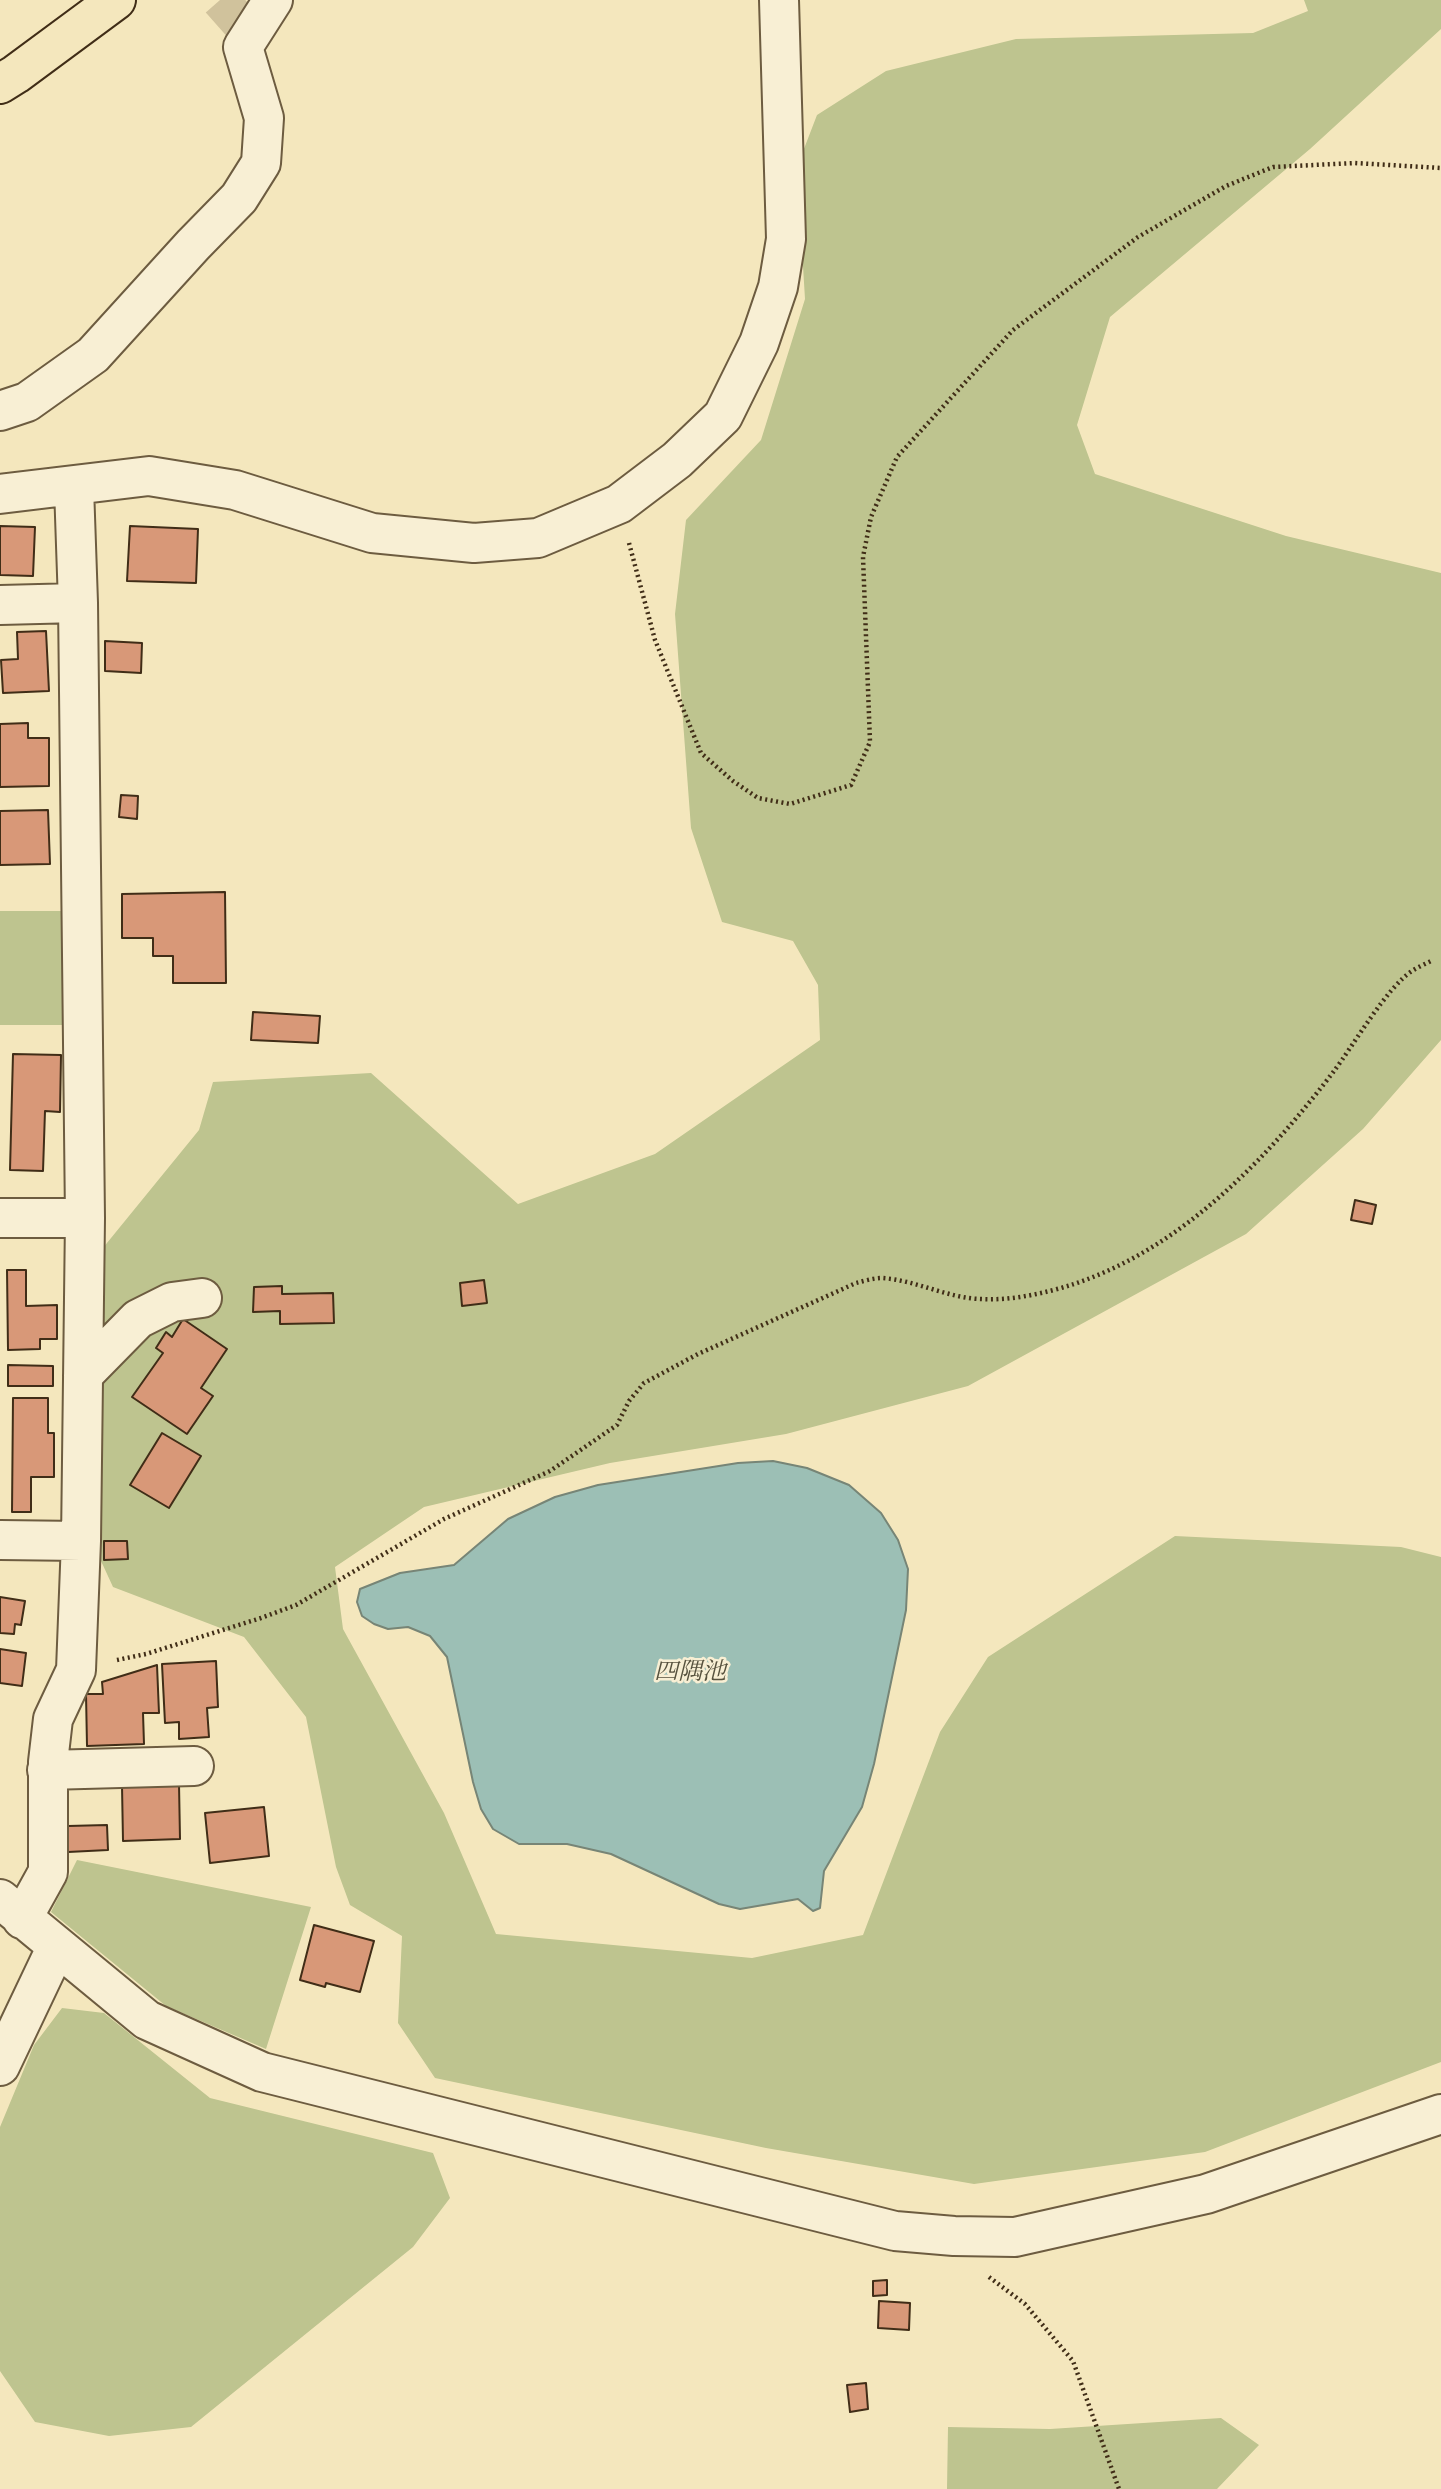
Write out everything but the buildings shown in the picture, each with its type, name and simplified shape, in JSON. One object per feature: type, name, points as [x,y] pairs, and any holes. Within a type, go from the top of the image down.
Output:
[{"type":"main road","points":[[0,84],[116,0]]},
{"type":"street","points":[[0,411],[27,402],[93,355],[239,198],[261,163],[264,118],[243,47],[273,0]]},
{"type":"street","points":[[0,494],[149,477],[235,490],[372,533],[474,543],[538,538],[619,505],[677,460],[723,416],[759,343],[778,287],[786,239],[779,0]]},
{"type":"street","points":[[74,487],[78,603],[85,1218],[81,1541],[76,1670],[54,1718],[47,1770],[48,1872],[11,1909],[147,2020],[262,2072],[895,2231],[1015,2237],[1206,2194],[1441,2114]]},
{"type":"street","points":[[0,606],[78,603]]},
{"type":"street","points":[[0,1218],[85,1218]]},
{"type":"street","points":[[83,1375],[138,1319],[172,1302],[202,1298]]},
{"type":"street","points":[[0,1541],[81,1541]]},
{"type":"street","points":[[47,1770],[194,1766]]},
{"type":"street","points":[[0,2066],[57,1946]]},
{"type":"path","points":[[619,505],[655,640],[701,753],[733,781],[758,798],[790,804],[851,785],[870,742],[863,557],[871,517],[897,457],[1013,330],[1138,237],[1226,186],[1273,167],[1355,163],[1441,168]]},
{"type":"path","points":[[76,1670],[146,1654],[296,1605],[444,1519],[550,1471],[617,1425],[629,1401],[644,1383],[698,1354],[856,1283],[880,1278],[979,1300],[1021,1297],[1074,1284],[1130,1260],[1168,1237],[1223,1194],[1288,1129],[1335,1071],[1390,994],[1410,972],[1431,961]]},
{"type":"path","points":[[965,2236],[968,2256],[974,2267],[1025,2304],[1073,2361],[1119,2489]]},
{"type":"green space","points":[[1304,0],[1441,0],[1441,29],[1310,149],[1110,317],[1077,425],[1095,474],[1286,536],[1441,573],[1441,1040],[1363,1129],[1246,1234],[968,1386],[786,1434],[610,1463],[424,1507],[335,1567],[343,1629],[444,1813],[496,1934],[752,1958],[863,1935],[940,1732],[988,1657],[1175,1536],[1401,1547],[1441,1557],[1441,2062],[1205,2152],[974,2184],[766,2148],[435,2078],[398,2023],[402,1936],[350,1905],[336,1867],[306,1717],[244,1637],[113,1587],[96,1550],[98,1254],[199,1130],[213,1082],[371,1073],[518,1204],[655,1154],[820,1040],[818,985],[793,941],[722,922],[691,828],[675,614],[686,520],[761,440],[805,299],[797,167],[817,115],[886,71],[1016,39],[1253,33],[1308,11]]},
{"type":"green space","points":[[0,911],[66,911],[65,1025],[0,1025]]},
{"type":"green space","points":[[77,1860],[311,1907],[266,2049],[166,2006],[51,1912]]},
{"type":"green space","points":[[62,2008],[104,2013],[210,2098],[433,2153],[450,2198],[413,2247],[191,2427],[109,2436],[35,2422],[0,2371],[0,2127],[34,2045]]},
{"type":"green space","points":[[1221,2418],[1259,2445],[1217,2489],[947,2489],[948,2427],[1050,2429]]},
{"type":"water","name":"四隅池","points":[[773,1461],[807,1468],[849,1485],[881,1513],[898,1540],[908,1569],[906,1610],[874,1764],[862,1807],[824,1871],[820,1908],[813,1911],[798,1899],[740,1909],[719,1904],[611,1854],[567,1844],[519,1844],[493,1829],[481,1809],[473,1782],[447,1657],[430,1636],[408,1627],[388,1629],[362,1616],[357,1602],[360,1589],[400,1573],[454,1565],[508,1519],[555,1497],[598,1485],[738,1463]]},
{"type":"tunnel","points":[[220,0],[251,35]]}]
